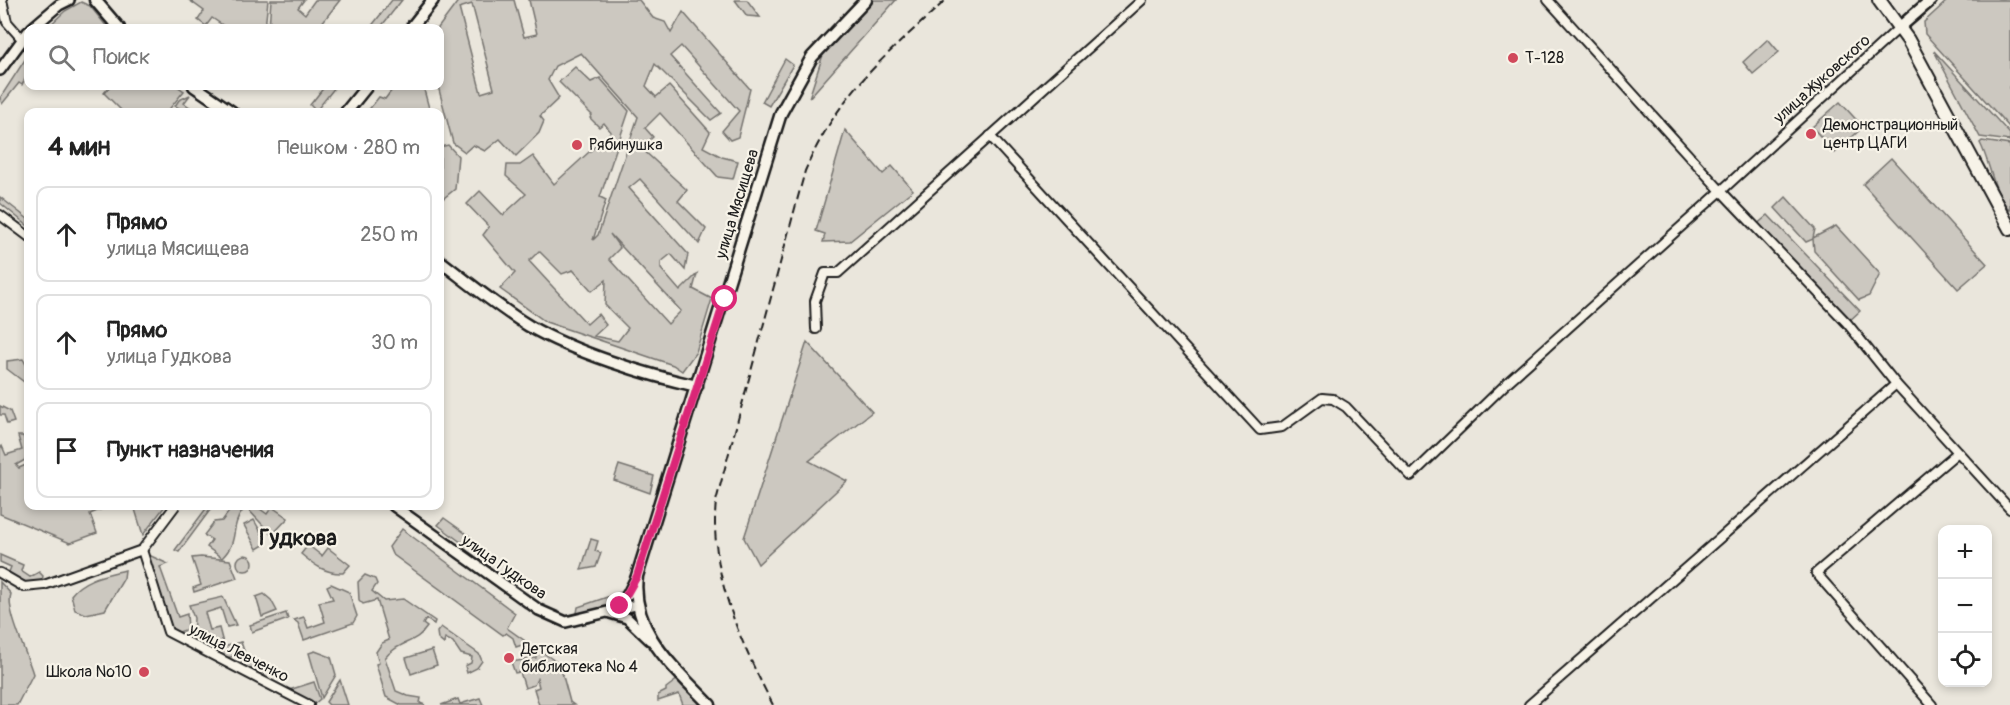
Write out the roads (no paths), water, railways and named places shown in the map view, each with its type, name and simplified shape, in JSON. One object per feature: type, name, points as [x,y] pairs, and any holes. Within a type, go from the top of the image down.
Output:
[{"type":"main road","points":[[95,0],[116,24]]},
{"type":"main road","points":[[414,24],[433,0]]},
{"type":"main road","name":"улица Мясищева","points":[[636,605],[637,576],[698,386],[781,113],[812,57],[866,0]]},
{"type":"main road","points":[[1879,0],[1900,27],[2010,227]]},
{"type":"main road","name":"улица Жуковского","points":[[1900,27],[1931,0]]},
{"type":"main road","points":[[200,90],[226,108]]},
{"type":"main road","points":[[349,108],[364,90]]},
{"type":"main road","points":[[444,264],[521,321],[546,335],[599,356],[698,386]]},
{"type":"main road","points":[[636,605],[650,640],[710,705]]},
{"type":"street","points":[[2,0],[8,22],[24,34]]},
{"type":"street","points":[[37,24],[59,5],[69,0]]},
{"type":"street","points":[[816,329],[815,301],[825,273],[838,273],[1142,0]]},
{"type":"street","points":[[1548,0],[1721,191],[1847,323],[1896,384],[2010,509]]},
{"type":"street","name":"улица Жуковского","points":[[990,136],[1260,430],[1282,427],[1322,398],[1334,399],[1346,406],[1411,476],[1510,380],[1900,27]]},
{"type":"street","points":[[0,70],[24,36]]},
{"type":"street","points":[[0,215],[24,233]]},
{"type":"street","points":[[1529,705],[1896,384]]},
{"type":"street","points":[[1932,705],[1816,573],[1958,453]]},
{"type":"street","points":[[0,573],[24,587],[44,585],[142,550],[172,510]]},
{"type":"street","name":"улица Гудкова","points":[[400,510],[539,610],[558,620],[579,620],[636,605]]},
{"type":"street","name":"улица Левченко","points":[[142,550],[168,632],[309,705]]},
{"type":"street","points":[[608,613],[625,599],[637,576]]},
{"type":"street","points":[[608,613],[627,618],[650,640]]},
{"type":"railway","points":[[773,705],[749,657],[722,581],[715,528],[716,501],[805,171],[818,143],[848,97],[884,58],[946,0]]},
{"type":"place","name":"Т-128","points":[[1513,58]]},
{"type":"place","name":"Демонстрационный центр ЦАГИ","points":[[1811,134]]},
{"type":"place","name":"Рябинушка","points":[[577,145]]},
{"type":"place","name":"Детская библиотека № 4","points":[[509,658]]},
{"type":"place","name":"Школа №10","points":[[144,672]]},
{"type":"district","name":"Гудкова","points":[[298,538]]}]
